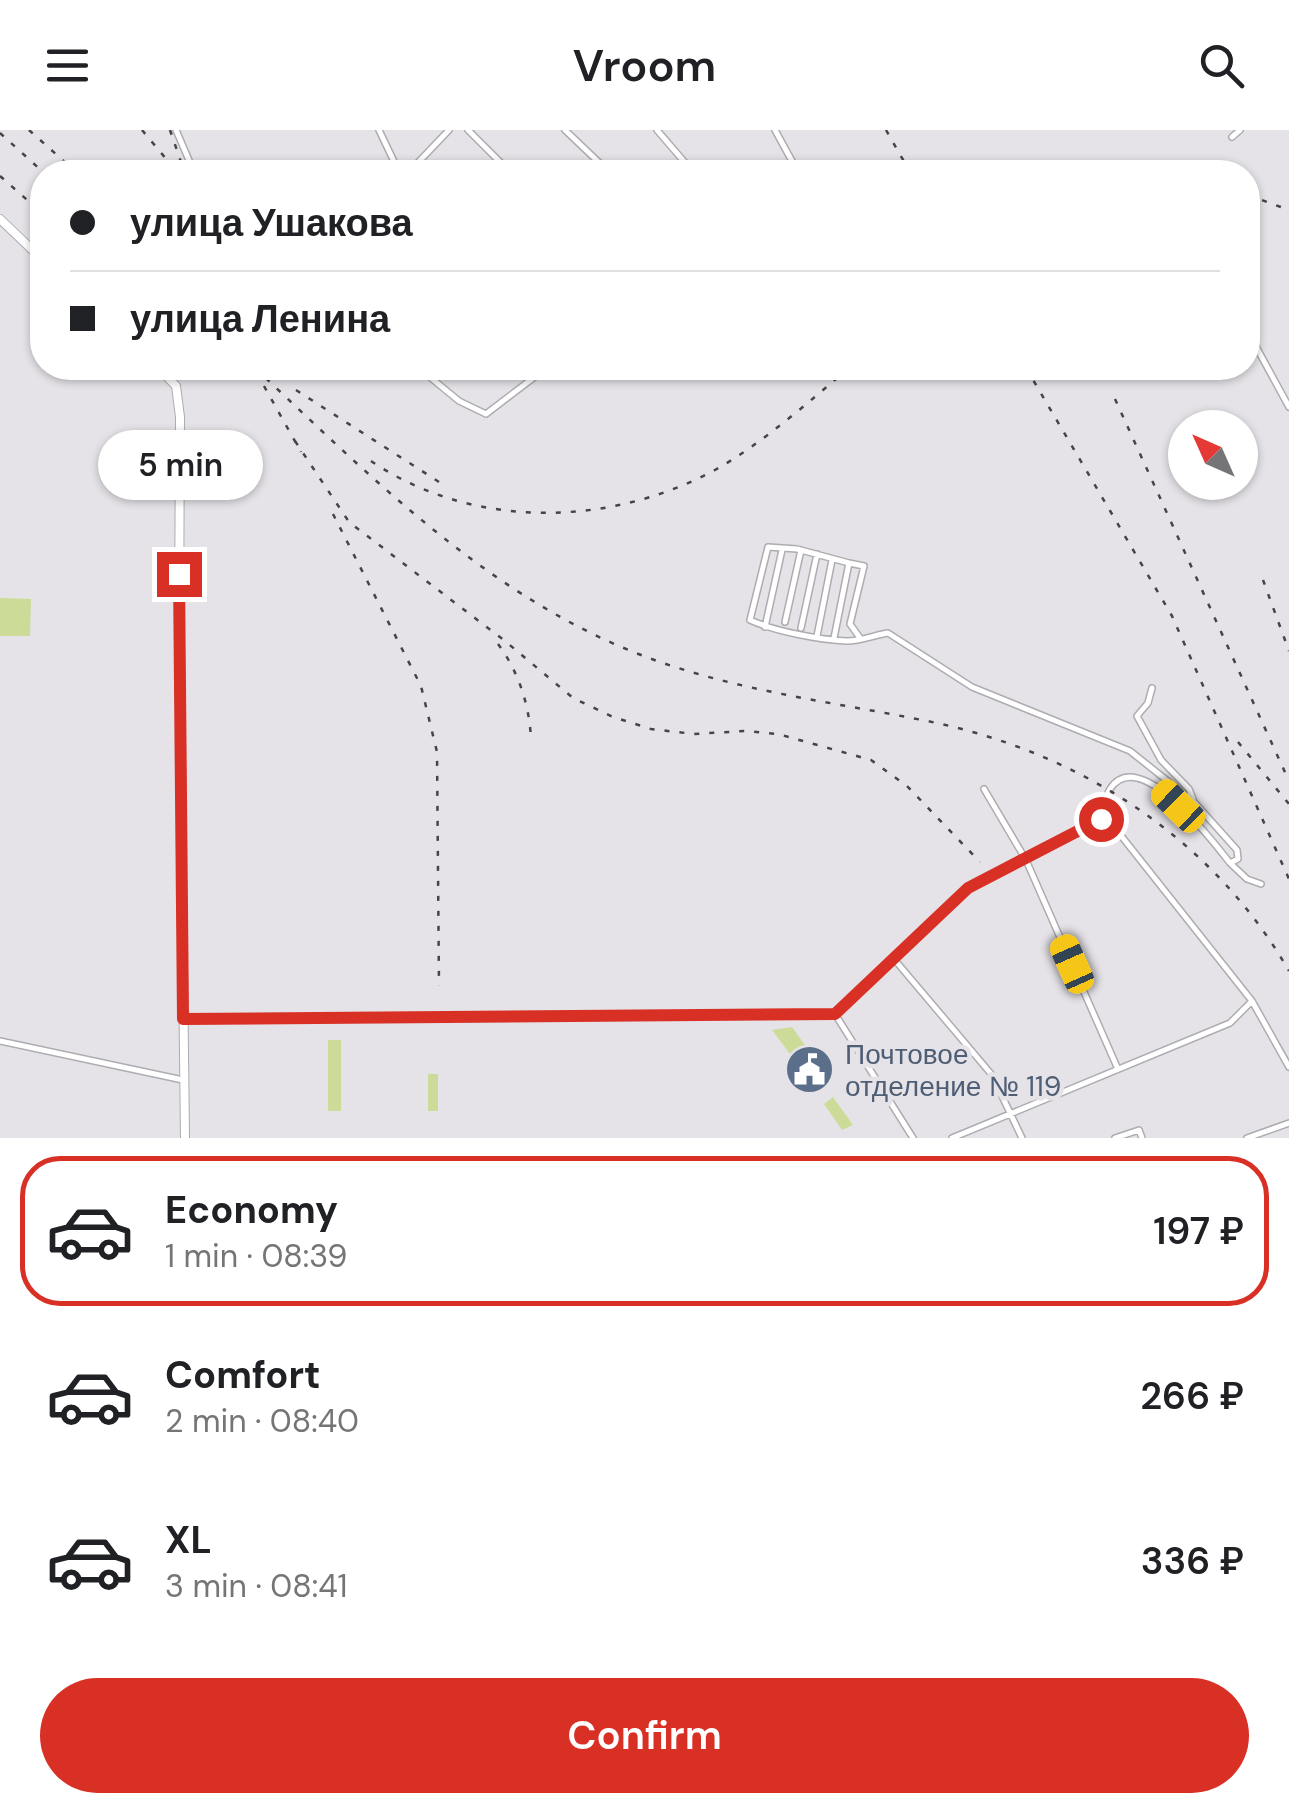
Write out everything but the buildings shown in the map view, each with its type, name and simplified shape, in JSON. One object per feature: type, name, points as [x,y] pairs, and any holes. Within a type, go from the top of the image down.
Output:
[{"type":"main road","points":[[2,224],[30,248]]},
{"type":"main road","points":[[170,380],[179,396],[180,417],[185,1138]]},
{"type":"street","points":[[176,130],[189,160]]},
{"type":"street","points":[[379,130],[393,160]]},
{"type":"street","points":[[420,160],[448,130]]},
{"type":"street","points":[[468,130],[498,160]]},
{"type":"street","points":[[565,130],[596,160]]},
{"type":"street","points":[[657,130],[683,160]]},
{"type":"street","points":[[775,130],[791,160]]},
{"type":"street","points":[[1232,137],[1240,130]]},
{"type":"street","points":[[1260,354],[1289,407]]},
{"type":"street","points":[[434,380],[459,402],[486,414],[531,380]]},
{"type":"street","points":[[860,638],[850,624],[864,566],[801,550],[768,547],[750,620],[765,627],[834,638],[860,638],[888,633],[972,686],[1130,751],[1194,802],[1237,850],[1238,859],[1230,863]]},
{"type":"street","points":[[765,627],[782,550]]},
{"type":"street","points":[[785,622],[801,550]]},
{"type":"street","points":[[802,628],[816,554]]},
{"type":"street","points":[[817,636],[832,559]]},
{"type":"street","points":[[834,638],[849,563]]},
{"type":"street","points":[[1152,688],[1148,703],[1137,716],[1161,760],[1190,788],[1194,802]]},
{"type":"street","points":[[183,1019],[835,1014],[968,888],[1101,819],[1109,789],[1122,778],[1136,776],[1162,790],[1247,879],[1262,884]]},
{"type":"street","points":[[984,788],[1026,860],[1118,1067]]},
{"type":"street","points":[[1101,819],[1111,823],[1252,1001],[1289,1067]]},
{"type":"street","points":[[894,958],[992,1075],[1022,1138]]},
{"type":"street","points":[[952,1138],[1230,1022],[1252,1001]]},
{"type":"street","points":[[835,1014],[913,1138]]},
{"type":"street","points":[[0,1042],[184,1080]]},
{"type":"street","points":[[1246,1138],[1289,1123]]},
{"type":"street","points":[[1115,1138],[1138,1130],[1142,1138]]},
{"type":"green space","points":[[0,598],[31,599],[30,636],[0,636]]},
{"type":"green space","points":[[792,1027],[807,1048],[793,1058],[772,1030]]},
{"type":"green space","points":[[328,1040],[341,1040],[341,1111],[328,1111]]},
{"type":"green space","points":[[428,1074],[438,1074],[438,1111],[428,1111]]},
{"type":"green space","points":[[833,1097],[853,1125],[842,1130],[824,1104]]},
{"type":"railway","points":[[29,130],[63,160]]},
{"type":"railway","points":[[142,130],[167,160]]},
{"type":"railway","points":[[170,130],[180,160]]},
{"type":"railway","points":[[886,130],[903,160]]},
{"type":"railway","points":[[0,133],[30,160]]},
{"type":"railway","points":[[0,176],[30,202]]},
{"type":"railway","points":[[1260,199],[1289,210]]},
{"type":"railway","points":[[268,380],[425,523],[518,591],[567,621],[619,646],[694,673],[982,735],[1087,778],[1180,841],[1221,880],[1257,923],[1289,971]]},
{"type":"railway","points":[[371,461],[411,484],[453,500],[541,513],[586,510],[674,489],[715,470],[784,422],[835,380]]},
{"type":"railway","points":[[1033,380],[1172,616],[1289,879]]},
{"type":"railway","points":[[264,386],[301,452]]},
{"type":"railway","points":[[296,390],[439,482]]},
{"type":"railway","points":[[1115,399],[1289,781]]},
{"type":"railway","points":[[295,441],[349,522],[573,698],[651,729],[694,734],[778,734],[871,760],[907,786],[980,862]]},
{"type":"railway","points":[[333,514],[421,686],[437,752],[439,986]]},
{"type":"railway","points":[[1263,580],[1289,651]]},
{"type":"railway","points":[[498,644],[522,690],[531,741]]},
{"type":"railway","points":[[1238,742],[1289,804]]},
{"type":"place","name":"Почтовое отделение № 119","points":[[810,1070]]},
{"type":"route","points":[[179,574],[183,1019],[835,1014],[968,888],[1101,819]]}]
